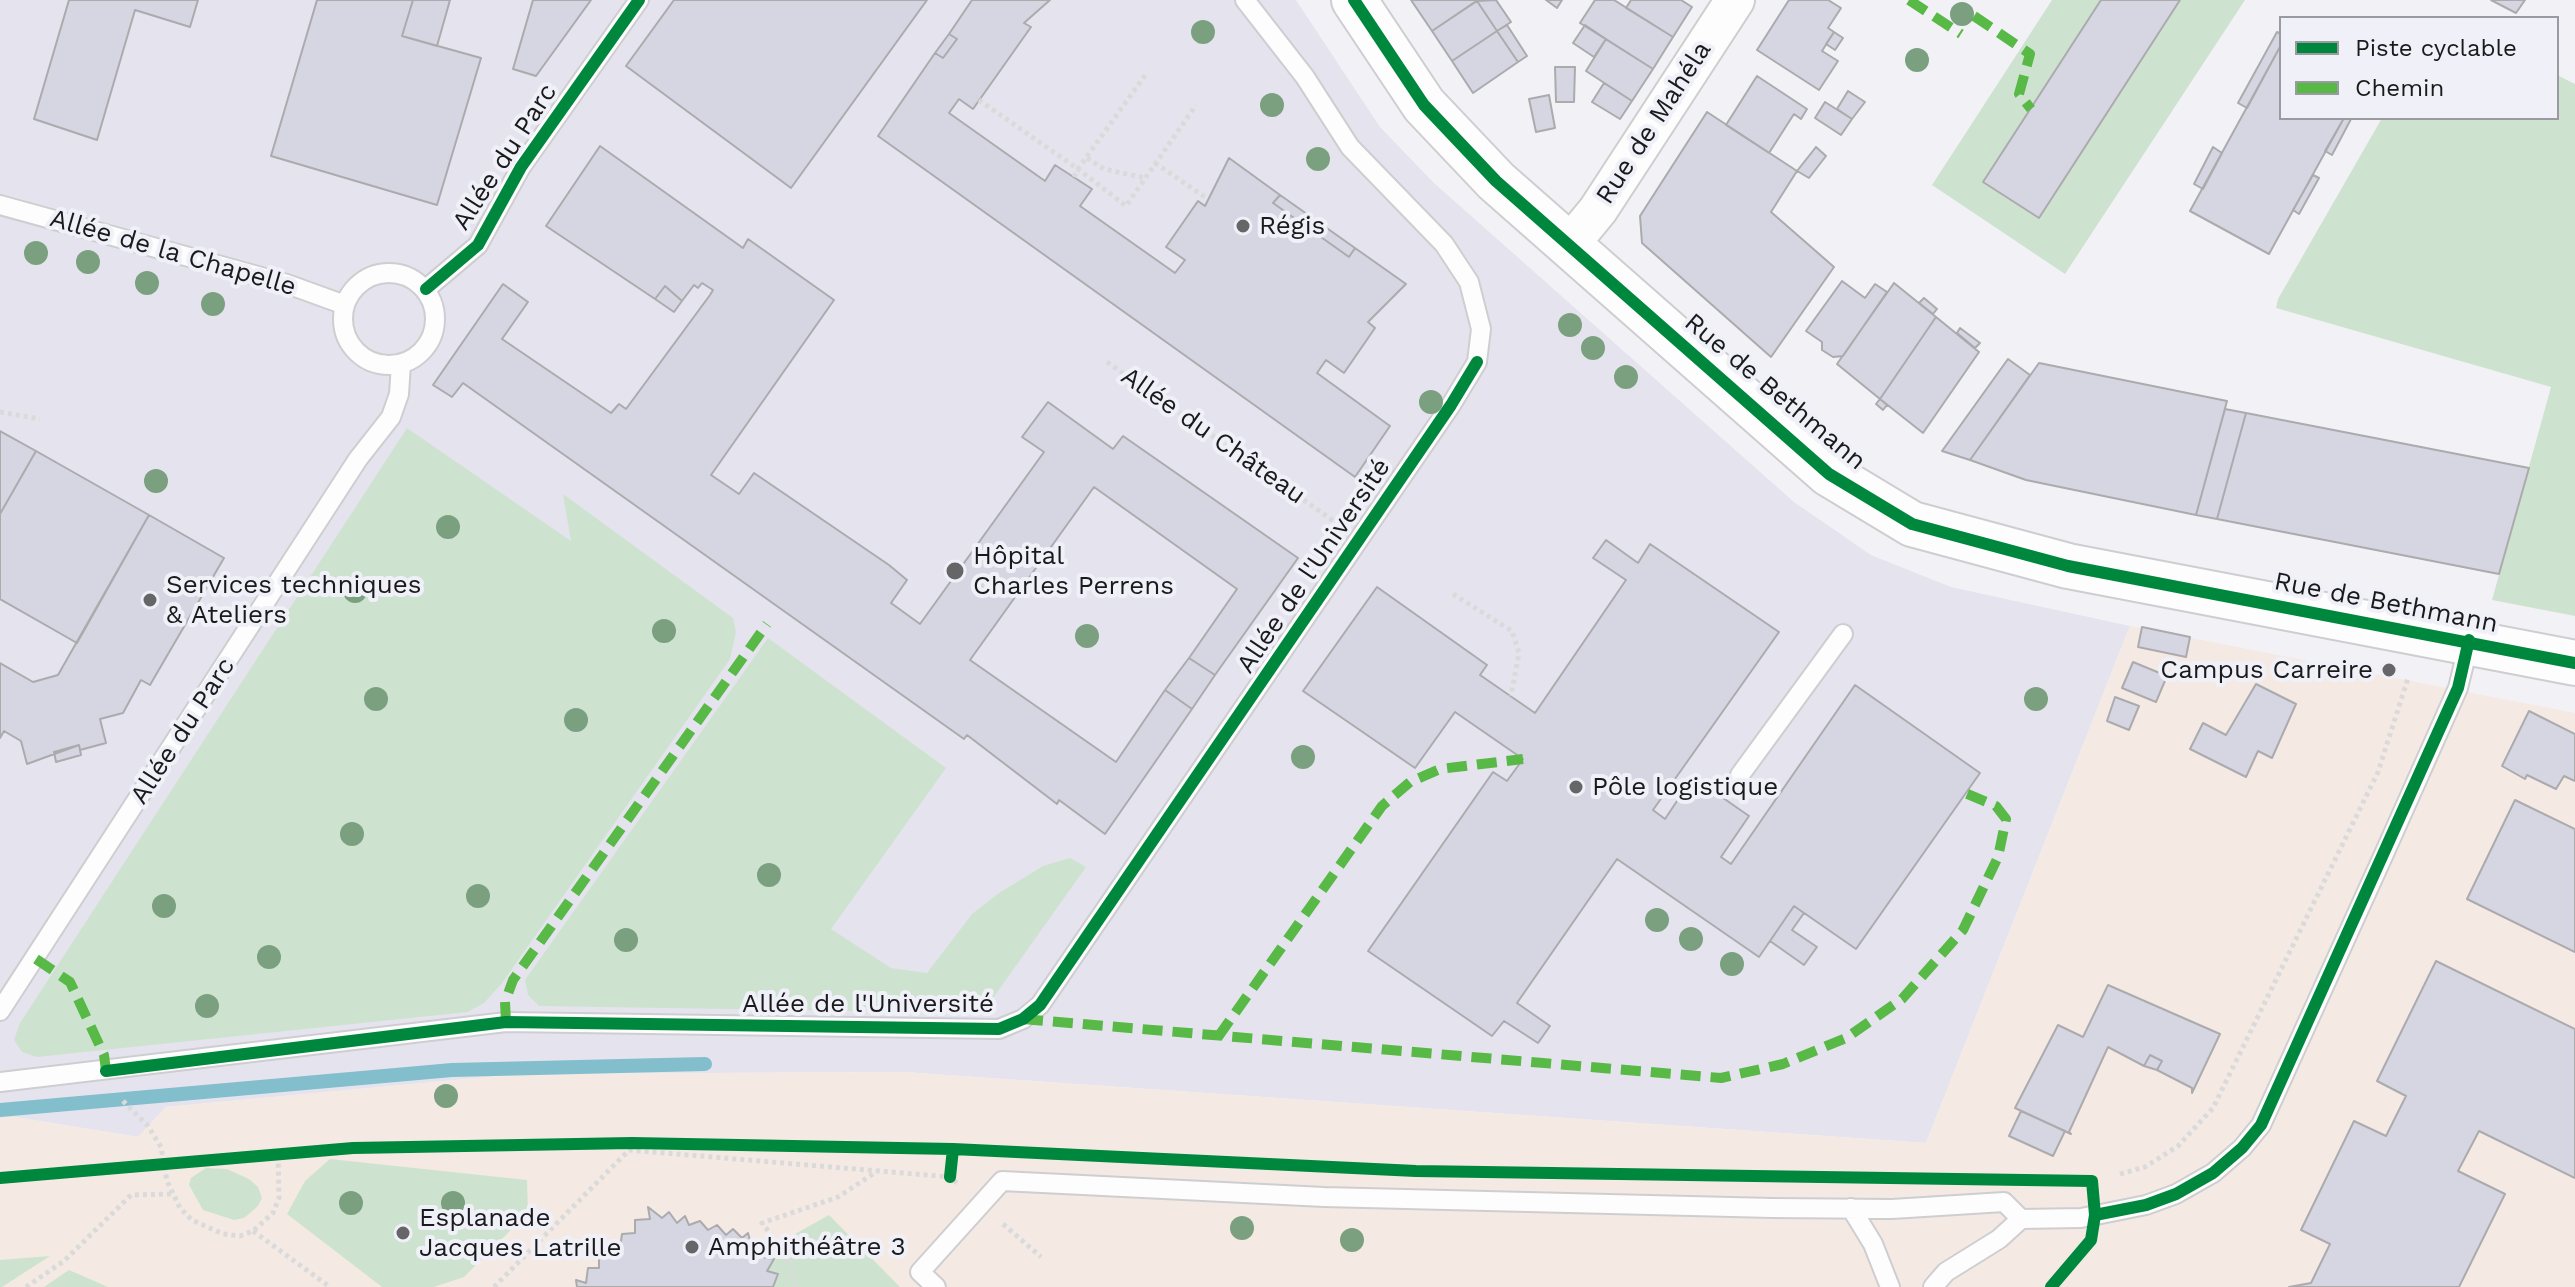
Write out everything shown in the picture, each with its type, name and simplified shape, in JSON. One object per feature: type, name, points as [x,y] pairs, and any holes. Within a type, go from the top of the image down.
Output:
[{"type":"street","name":"Rue de Bethmann","points":[[1354,0],[1424,105],[1496,181],[1829,474],[1912,524],[2068,566],[2423,631],[2575,663]]},
{"type":"street","name":"Rue de Mahéla","points":[[1570,244],[1598,210],[1735,0]]},
{"type":"lane","name":"Allée du Parc","points":[[426,289],[478,245],[521,167],[639,0]]},
{"type":"lane","name":"Allée de l'Université","points":[[0,1082],[506,1022],[999,1029],[1023,1019],[1040,1005],[1477,362],[1481,329],[1469,282],[1444,244],[1350,147],[1305,77],[1245,0]]},
{"type":"lane","name":"Allée de la Chapelle","points":[[0,205],[287,284],[345,305]]},
{"type":"lane","points":[[374,274],[402,274],[426,289],[436,318],[434,333],[426,347],[401,364],[386,366],[358,353],[345,330],[345,305],[351,292],[374,274]]},
{"type":"lane","name":"Allée du Parc","points":[[0,1011],[358,459],[391,417],[399,394],[401,364]]},
{"type":"lane","points":[[1740,775],[1843,634]]},
{"type":"lane","points":[[1933,1287],[1946,1272],[1999,1239],[2021,1219],[2095,1215],[2146,1205],[2176,1194],[2213,1173],[2242,1148],[2261,1125],[2458,688],[2469,640]]},
{"type":"lane","points":[[936,1287],[920,1272],[1002,1181],[1324,1197],[1892,1209],[2004,1202],[2021,1219]]},
{"type":"lane","points":[[1851,1208],[1873,1244],[1890,1287]]},
{"type":"path","points":[[1074,177],[1146,74]]},
{"type":"path","points":[[979,100],[1126,206],[1196,105]]},
{"type":"path","points":[[1087,158],[1104,169],[1145,178]]},
{"type":"path","points":[[1155,163],[1208,199]]},
{"type":"path","points":[[0,412],[40,419]]},
{"type":"path","points":[[1453,594],[1512,631],[1519,653],[1511,696]]},
{"type":"path","points":[[2095,1215],[2092,1181],[2145,1167],[2178,1146],[2213,1108],[2378,772],[2423,631]]},
{"type":"path","points":[[117,1095],[148,1126],[161,1147],[172,1194],[192,1220],[205,1227],[240,1236],[253,1231],[273,1213],[279,1198],[272,1153],[293,1152]]},
{"type":"path","points":[[616,1144],[739,1145]]},
{"type":"path","points":[[494,1287],[629,1150],[877,1171],[951,1170],[980,1204],[1041,1257]]},
{"type":"path","points":[[149,1164],[179,1162]]},
{"type":"path","points":[[796,1287],[787,1255],[762,1223],[838,1197],[877,1171]]},
{"type":"path","points":[[26,1287],[64,1261],[131,1195],[172,1194]]},
{"type":"path","points":[[253,1231],[330,1287]]},
{"type":"shaded area","name":"Hôpital Charles Perrens","points":[[0,0],[1296,0],[1380,127],[1434,183],[1794,502],[1871,555],[1951,587],[2130,626],[1926,1143],[903,1072],[520,1074],[166,1107],[138,1137],[15,1117],[0,1118]]},
{"type":"shaded area","points":[[2130,626],[2575,713],[2575,1287],[0,1287],[0,1118],[15,1117],[138,1137],[166,1107],[520,1074],[903,1072],[1926,1143]]},
{"type":"green space","points":[[2052,0],[2245,0],[2065,274],[1932,185]]},
{"type":"green space","points":[[2559,76],[2575,84],[2575,616],[2492,600],[2551,387],[2276,308],[2278,299],[2381,120],[2559,120]]},
{"type":"green space","points":[[407,428],[571,541],[563,494],[733,618],[736,632],[730,659],[502,983],[484,1003],[468,1012],[37,1057],[22,1052],[14,1040],[20,1023]]},
{"type":"green space","points":[[768,638],[946,768],[831,929],[891,968],[927,973],[972,914],[999,893],[1043,866],[1070,858],[1086,867],[986,1008],[969,1013],[539,1006],[528,995],[525,980]]},
{"type":"green space","name":"Esplanade Jacques Latrille","points":[[330,1159],[527,1180],[528,1213],[464,1277],[434,1287],[382,1287],[287,1214],[305,1181]]},
{"type":"green space","points":[[206,1168],[227,1169],[249,1179],[258,1187],[262,1198],[258,1206],[244,1218],[234,1220],[203,1210],[189,1185],[191,1178]]},
{"type":"green space","points":[[829,1215],[900,1287],[700,1287]]},
{"type":"green space","points":[[50,1256],[2,1287],[0,1287],[0,1260]]},
{"type":"green space","points":[[69,1270],[108,1287],[44,1287]]},
{"type":"building","points":[[69,0],[198,0],[190,27],[135,10],[97,140],[34,119]]},
{"type":"building","points":[[317,0],[413,0],[402,36],[481,58],[437,205],[271,156]]},
{"type":"building","points":[[413,0],[450,0],[437,46],[402,36]]},
{"type":"building","points":[[533,0],[591,0],[536,76],[513,69]]},
{"type":"building","points":[[674,0],[927,0],[791,188],[626,66]]},
{"type":"building","name":"Régis","points":[[972,0],[1050,0],[1024,23],[1031,27],[973,109],[959,99],[949,113],[1045,181],[1055,165],[1092,189],[1080,206],[1175,273],[1185,260],[1166,247],[1198,201],[1205,206],[1229,158],[1280,195],[1273,203],[1349,257],[1355,248],[1406,284],[1368,322],[1375,328],[1344,373],[1326,360],[1317,373],[1390,426],[1355,477],[878,136],[935,53],[943,58],[957,39],[949,34]]},
{"type":"building","points":[[1411,0],[1478,0],[1432,31]]},
{"type":"building","points":[[1496,0],[1511,22],[1497,31],[1477,1]]},
{"type":"building","points":[[1546,0],[1562,0],[1557,8]]},
{"type":"building","points":[[1595,0],[1614,0],[1673,37],[1653,69],[1580,23]]},
{"type":"building","points":[[1631,0],[1681,0],[1692,7],[1673,37],[1626,8]]},
{"type":"building","points":[[1789,0],[1828,0],[1841,8],[1828,28],[1834,32],[1822,51],[1838,61],[1819,90],[1757,50]]},
{"type":"building","points":[[2101,0],[2180,0],[2039,218],[1983,182]]},
{"type":"building","points":[[2491,0],[2525,0],[2516,13]]},
{"type":"building","points":[[1477,1],[1497,31],[1452,61],[1432,31]]},
{"type":"building","points":[[1507,25],[1527,56],[1518,62],[1497,31]]},
{"type":"building","points":[[1585,25],[1606,39],[1594,57],[1573,43]]},
{"type":"building","points":[[1497,31],[1518,62],[1473,93],[1452,61]]},
{"type":"building","points":[[1834,32],[1843,38],[1835,50],[1826,44]]},
{"type":"building","points":[[2279,33],[2279,49],[2247,108],[2238,103]]},
{"type":"building","points":[[949,34],[957,39],[943,58],[935,53]]},
{"type":"building","points":[[1606,39],[1653,69],[1632,101],[1586,71]]},
{"type":"building","points":[[2279,49],[2279,120],[2343,120],[2269,254],[2190,211]]},
{"type":"building","points":[[1555,67],[1575,67],[1574,102],[1556,102]]},
{"type":"building","points":[[1757,76],[1807,109],[1801,119],[1794,114],[1769,153],[1726,125]]},
{"type":"building","points":[[1604,83],[1632,101],[1620,119],[1592,102]]},
{"type":"building","points":[[1848,91],[1865,102],[1852,119],[1837,109]]},
{"type":"building","points":[[1549,95],[1555,128],[1536,132],[1529,99]]},
{"type":"building","points":[[1825,102],[1852,119],[1841,135],[1815,118]]},
{"type":"building","points":[[1707,112],[1797,171],[1771,212],[1834,267],[1771,357],[1642,243],[1640,216]]},
{"type":"building","points":[[2343,120],[2350,120],[2332,155],[2325,151]]},
{"type":"building","points":[[600,146],[743,248],[748,239],[834,300],[711,475],[739,494],[754,473],[889,565],[907,580],[891,603],[920,624],[1044,452],[1022,437],[1048,402],[1113,449],[1123,436],[1298,558],[1215,675],[1189,658],[1237,589],[1094,487],[970,660],[1116,762],[1165,690],[1192,709],[1105,834],[1059,800],[1057,804],[967,735],[964,739],[463,383],[452,397],[433,385],[503,284],[528,302],[502,339],[611,413],[619,404],[626,409],[710,295],[713,290],[702,283],[698,288],[694,285],[682,301],[665,286],[655,299],[546,226]]},
{"type":"building","points":[[1816,147],[1826,156],[1809,178],[1797,171]]},
{"type":"building","points":[[2213,147],[2222,153],[2203,189],[2194,184]]},
{"type":"building","points":[[2313,175],[2319,178],[2299,214],[2293,210]]},
{"type":"building","points":[[1280,195],[1355,248],[1349,257],[1273,203]]},
{"type":"building","points":[[1842,281],[1865,298],[1875,284],[1887,292],[1843,356],[1833,357],[1822,350],[1822,342],[1806,331]]},
{"type":"building","points":[[1894,283],[1936,317],[1880,399],[1837,364]]},
{"type":"building","points":[[665,286],[682,301],[674,312],[655,299]]},
{"type":"building","points":[[1924,298],[1937,309],[1933,314],[1919,303]]},
{"type":"building","points":[[1936,317],[1979,352],[1923,433],[1880,399]]},
{"type":"building","points":[[1960,328],[1980,343],[1975,348],[1957,333]]},
{"type":"building","points":[[2008,359],[2030,375],[1970,460],[1942,451]]},
{"type":"building","points":[[2039,363],[2227,401],[2196,515],[2026,480],[1970,460]]},
{"type":"building","points":[[1880,399],[1887,405],[1883,410],[1876,404]]},
{"type":"building","points":[[2225,409],[2246,413],[2217,519],[2196,515]]},
{"type":"building","points":[[2246,413],[2529,468],[2499,574],[2217,519]]},
{"type":"building","points":[[0,431],[36,451],[0,514]]},
{"type":"building","points":[[36,451],[149,515],[77,643],[0,599],[0,514]]},
{"type":"building","name":"Services techniques & Ateliers","points":[[149,515],[224,558],[150,685],[141,680],[123,713],[100,719],[106,743],[80,750],[79,745],[27,764],[21,741],[4,731],[0,738],[0,663],[33,682],[58,675]]},
{"type":"building","name":"Pôle logistique","points":[[1606,540],[1638,563],[1650,544],[1779,632],[1653,810],[1665,819],[1693,777],[1749,816],[1721,857],[1731,864],[1855,685],[1980,773],[1856,949],[1794,906],[1759,957],[1617,859],[1517,1003],[1550,1026],[1538,1043],[1504,1021],[1492,1036],[1368,951],[1493,772],[1507,781],[1523,759],[1455,712],[1415,768],[1303,691],[1377,587],[1487,665],[1480,675],[1535,713],[1626,580],[1593,558]]},
{"type":"building","points":[[2142,627],[2190,637],[2186,657],[2138,647]]},
{"type":"building","points":[[1189,658],[1215,675],[1192,709],[1165,690]]},
{"type":"building","points":[[2133,662],[2167,676],[2156,702],[2122,688]]},
{"type":"building","points":[[2256,684],[2296,704],[2272,758],[2258,751],[2246,777],[2190,749],[2203,723],[2226,735]]},
{"type":"building","points":[[2115,697],[2139,706],[2129,730],[2107,721]]},
{"type":"building","points":[[2529,711],[2575,734],[2575,781],[2564,776],[2556,789],[2527,775],[2525,779],[2502,766]]},
{"type":"building","points":[[79,745],[81,755],[56,762],[54,752]]},
{"type":"building","points":[[2515,800],[2575,829],[2575,952],[2467,899]]},
{"type":"building","points":[[1794,906],[1804,913],[1792,930],[1817,947],[1804,965],[1770,941]]},
{"type":"building","points":[[2436,961],[2575,1029],[2575,1178],[2479,1131],[2458,1171],[2505,1194],[2459,1287],[2289,1287],[2311,1283],[2330,1244],[2301,1230],[2354,1121],[2386,1136],[2406,1096],[2377,1081]]},
{"type":"building","points":[[2108,985],[2220,1034],[2192,1093],[2192,1088],[2157,1070],[2162,1061],[2150,1055],[2144,1066],[2108,1047],[2069,1132],[2071,1134],[2015,1108],[2058,1025],[2083,1037]]},
{"type":"building","points":[[2150,1055],[2162,1061],[2157,1070],[2144,1066]]},
{"type":"building","points":[[2021,1111],[2065,1131],[2053,1156],[2009,1136]]},
{"type":"building","name":"Amphithéâtre 3","points":[[648,1207],[662,1218],[669,1212],[677,1223],[685,1216],[689,1225],[700,1221],[708,1230],[717,1225],[726,1235],[733,1229],[742,1238],[748,1233],[751,1244],[763,1246],[762,1257],[774,1259],[767,1271],[778,1274],[773,1287],[577,1287],[576,1280],[586,1283],[588,1268],[599,1268],[599,1257],[611,1257],[610,1246],[620,1248],[622,1234],[635,1233],[635,1220],[650,1219]]},
{"type":"waterway","points":[[0,1110],[452,1070],[705,1064]]},
{"type":"marked path","points":[[1909,0],[1961,34]]},
{"type":"marked path","points":[[1974,16],[2030,54],[2019,94],[2031,109]]},
{"type":"marked path","points":[[506,1022],[505,1002],[513,980],[767,624]]},
{"type":"marked path","points":[[1218,1037],[1382,806],[1410,782],[1440,769],[1523,759]]},
{"type":"marked path","points":[[1023,1019],[1721,1078],[1783,1064],[1846,1038],[1902,999],[1963,930],[1998,857],[2006,819],[1996,806],[1965,793]]},
{"type":"marked path","points":[[36,959],[70,982],[104,1055],[106,1071]]},
{"type":"cycle path","points":[[426,289],[478,245],[521,167],[639,0]]},
{"type":"cycle path","points":[[1354,0],[1424,105],[1496,181],[1829,474],[1912,524],[2068,566],[2575,663]]},
{"type":"cycle path","points":[[106,1071],[506,1022],[999,1029],[1023,1019],[1040,1005],[1451,405],[1477,362]]},
{"type":"cycle path","points":[[2095,1215],[2146,1205],[2176,1194],[2213,1173],[2242,1148],[2261,1125],[2458,688],[2469,640]]},
{"type":"cycle path","points":[[0,1178],[353,1148],[632,1143],[953,1149]]},
{"type":"cycle path","points":[[950,1177],[953,1149],[1416,1171],[2092,1181],[2095,1215],[2091,1240],[2051,1287]]},
{"type":"place","name":"Régis","points":[[1243,226]]},
{"type":"place","name":"Hôpital Charles Perrens","points":[[955,571]]},
{"type":"place","name":"Services techniques & Ateliers","points":[[150,600]]},
{"type":"place","name":"Campus Carreire","points":[[2389,670]]},
{"type":"place","name":"Pôle logistique","points":[[1576,787]]},
{"type":"place","name":"Esplanade Jacques Latrille","points":[[403,1233]]},
{"type":"place","name":"Amphithéâtre 3","points":[[692,1247]]}]
